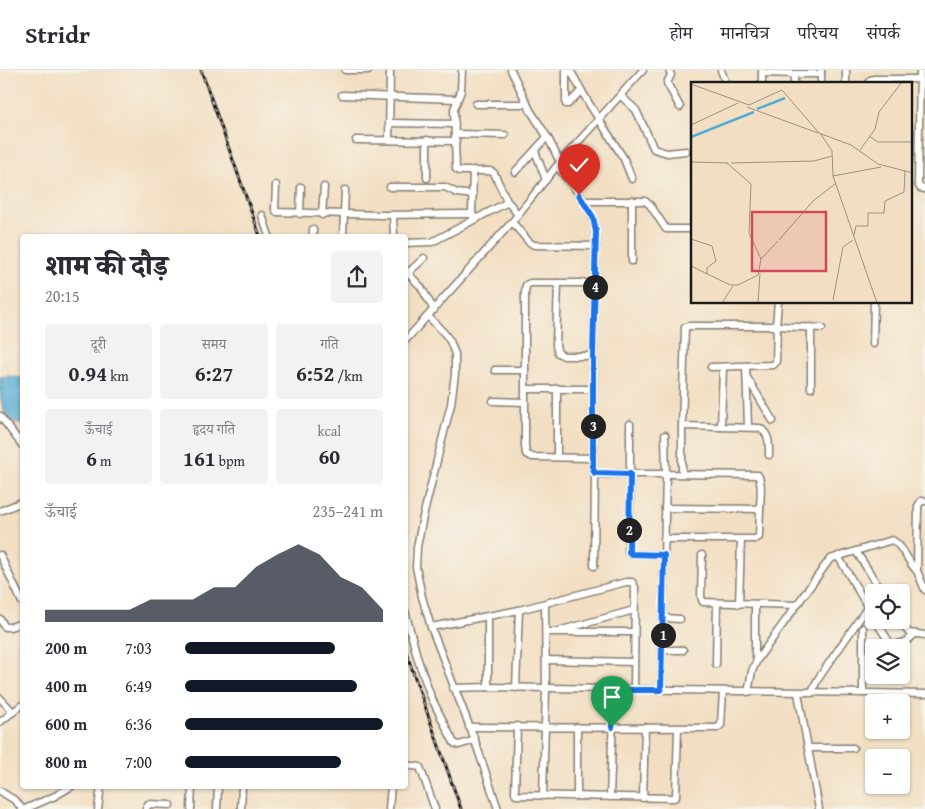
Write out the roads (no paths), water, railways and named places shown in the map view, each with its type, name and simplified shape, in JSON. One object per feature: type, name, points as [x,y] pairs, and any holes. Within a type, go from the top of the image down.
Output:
[{"type":"street","points":[[345,70],[368,70]]},
{"type":"street","points":[[389,140],[388,96],[390,70]]},
{"type":"street","points":[[462,70],[461,91],[454,109],[456,169],[459,171],[473,170],[494,173],[508,203],[518,215]]},
{"type":"street","points":[[511,70],[547,136],[559,164],[584,201],[594,220],[596,246],[592,468],[595,473],[594,566]]},
{"type":"street","points":[[568,70],[566,104],[581,91]]},
{"type":"street","points":[[568,70],[624,159],[632,179]]},
{"type":"street","points":[[408,338],[512,222],[559,164],[643,70]]},
{"type":"street","points":[[669,70],[671,75],[667,83],[680,107]]},
{"type":"street","points":[[721,70],[725,82]]},
{"type":"street","points":[[918,188],[920,70]]},
{"type":"street","points":[[762,72],[794,74],[821,72]]},
{"type":"street","points":[[794,74],[794,82]]},
{"type":"street","points":[[870,82],[873,79],[919,79]]},
{"type":"street","points":[[342,95],[457,99]]},
{"type":"street","points":[[620,96],[636,110],[654,149],[667,153],[686,151]]},
{"type":"street","points":[[476,104],[528,104]]},
{"type":"street","points":[[389,123],[456,124]]},
{"type":"street","points":[[912,123],[919,124]]},
{"type":"street","points":[[356,140],[427,140],[505,135]]},
{"type":"street","points":[[515,172],[547,136]]},
{"type":"street","points":[[427,140],[427,178]]},
{"type":"street","points":[[535,151],[546,180]]},
{"type":"street","points":[[473,170],[475,217]]},
{"type":"street","points":[[276,185],[276,211],[322,215],[475,217]]},
{"type":"street","points":[[300,214],[301,187]]},
{"type":"street","points":[[390,187],[445,187],[457,193],[473,195]]},
{"type":"street","points":[[322,215],[324,188]]},
{"type":"street","points":[[343,234],[345,190]]},
{"type":"street","points":[[632,200],[632,260]]},
{"type":"street","points":[[584,201],[645,201],[649,203],[666,229],[691,229]]},
{"type":"street","points":[[408,243],[432,242],[475,217],[508,203]]},
{"type":"street","points":[[262,215],[268,234]]},
{"type":"street","points":[[393,215],[394,234]]},
{"type":"street","points":[[512,222],[529,242],[534,245],[596,246]]},
{"type":"street","points":[[408,271],[424,258]]},
{"type":"street","points":[[408,275],[421,288],[434,310]]},
{"type":"street","points":[[593,458],[532,457],[526,454],[524,370],[525,288],[530,283],[595,283]]},
{"type":"street","points":[[558,283],[556,346],[558,353],[564,356],[593,356]]},
{"type":"street","points":[[711,367],[774,364],[778,304]]},
{"type":"street","points":[[873,344],[874,304]]},
{"type":"street","points":[[428,316],[446,334],[454,348],[456,366],[451,404],[423,517],[416,556],[418,583],[431,626],[475,740],[498,809]]},
{"type":"street","points":[[682,474],[685,327],[777,326],[822,328]]},
{"type":"street","points":[[811,327],[811,388]]},
{"type":"street","points":[[721,427],[723,366]]},
{"type":"street","points":[[746,366],[748,378],[748,426]]},
{"type":"street","points":[[495,370],[524,370]]},
{"type":"street","points":[[748,378],[773,421]]},
{"type":"street","points":[[557,388],[557,458]]},
{"type":"street","points":[[525,389],[593,389]]},
{"type":"street","points":[[493,402],[525,402]]},
{"type":"street","points":[[0,416],[2,424],[20,443]]},
{"type":"street","points":[[630,424],[629,552],[631,554],[664,555]]},
{"type":"street","points":[[682,426],[748,426],[760,428],[765,431],[769,438],[769,455]]},
{"type":"street","points":[[661,690],[666,474],[665,435]]},
{"type":"street","points":[[595,473],[758,475],[760,478],[759,537],[741,540],[664,539]]},
{"type":"street","points":[[917,571],[922,532],[918,506],[921,501],[925,501]]},
{"type":"street","points":[[0,511],[20,503]]},
{"type":"street","points":[[665,508],[760,509]]},
{"type":"street","points":[[739,604],[741,540]]},
{"type":"street","points":[[748,692],[752,671],[757,660],[830,559],[890,540],[894,541],[917,571],[925,590]]},
{"type":"street","points":[[856,551],[877,584]]},
{"type":"street","points":[[0,555],[20,598]]},
{"type":"street","points":[[702,555],[701,599],[706,603],[797,606]]},
{"type":"street","points":[[838,556],[865,603]]},
{"type":"street","points":[[431,626],[518,610],[630,582],[634,583],[634,690]]},
{"type":"street","points":[[716,603],[716,664]]},
{"type":"street","points":[[543,796],[546,689],[545,604]]},
{"type":"street","points":[[754,604],[755,652],[757,660]]},
{"type":"street","points":[[516,688],[518,610]]},
{"type":"street","points":[[554,632],[634,610]]},
{"type":"street","points":[[811,693],[818,679],[865,611]]},
{"type":"street","points":[[488,616],[488,687]]},
{"type":"street","points":[[663,618],[680,619]]},
{"type":"street","points":[[0,619],[5,627],[10,628],[20,624]]},
{"type":"street","points":[[408,623],[431,697],[454,742],[459,745],[475,740]]},
{"type":"street","points":[[863,628],[864,693]]},
{"type":"street","points":[[881,629],[892,646],[907,641],[915,634]]},
{"type":"street","points":[[906,629],[915,634],[925,635]]},
{"type":"street","points":[[546,632],[634,632]]},
{"type":"street","points":[[662,650],[683,650]]},
{"type":"street","points":[[546,660],[634,662]]},
{"type":"street","points":[[454,688],[925,694]]},
{"type":"street","points":[[610,797],[614,690]]},
{"type":"street","points":[[470,727],[720,727],[723,691]]},
{"type":"street","points":[[798,693],[819,809]]},
{"type":"street","points":[[0,698],[13,712]]},
{"type":"street","points":[[0,722],[20,707]]},
{"type":"street","points":[[517,726],[516,796],[643,798],[676,797],[678,728]]},
{"type":"street","points":[[577,727],[577,796]]},
{"type":"street","points":[[643,798],[645,727]]},
{"type":"street","points":[[808,748],[853,748]]},
{"type":"street","points":[[408,765],[420,767],[434,809]]},
{"type":"street","points":[[0,791],[16,801],[23,809],[67,789]]},
{"type":"street","points":[[98,809],[101,789]]},
{"type":"street","points":[[191,809],[192,789]]},
{"type":"street","points":[[217,809],[218,789]]},
{"type":"street","points":[[241,809],[242,789]]},
{"type":"street","points":[[390,809],[391,789]]},
{"type":"street","points":[[146,809],[148,804],[170,805]]},
{"type":"water","points":[[0,377],[20,378],[20,423],[8,418],[2,406]]},
{"type":"railway","points":[[201,70],[259,234]]},
{"type":"railway","points":[[408,658],[461,809]]}]
